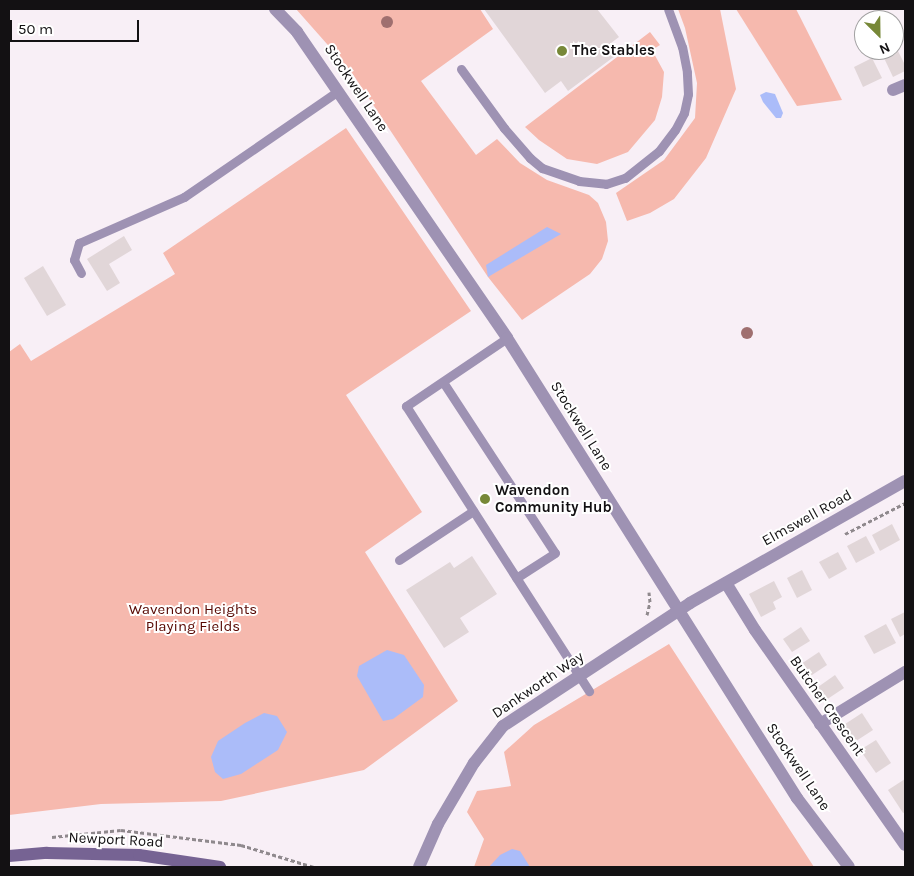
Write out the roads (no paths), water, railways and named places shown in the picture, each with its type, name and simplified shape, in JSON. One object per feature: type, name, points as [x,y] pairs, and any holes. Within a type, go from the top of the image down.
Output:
[{"type":"street","name":"Stockwell Lane","points":[[275,9],[298,32],[507,338],[797,798],[849,867]]},
{"type":"street","points":[[893,90],[905,84]]},
{"type":"street","name":"Elmswell Road","points":[[679,611],[905,481]]},
{"type":"street","name":"Butcher Crescent","points":[[726,583],[755,630],[905,845]]},
{"type":"street","name":"Dankworth Way","points":[[419,867],[438,824],[456,793],[474,763],[502,726],[679,611]]},
{"type":"street","points":[[820,724],[905,672]]},
{"type":"street","name":"Newport Road","points":[[9,856],[46,853],[139,855],[220,867]]},
{"type":"lane","points":[[461,69],[504,128],[530,158],[542,168],[579,181],[606,184],[639,170],[659,151],[675,130],[684,113],[688,94],[687,72],[682,48],[668,9]]},
{"type":"lane","points":[[81,273],[74,260],[79,243],[184,197],[338,91]]},
{"type":"lane","points":[[507,338],[406,406],[590,691]]},
{"type":"lane","points":[[443,382],[555,553],[516,578]]},
{"type":"lane","points":[[399,560],[474,511]]},
{"type":"water","points":[[766,92],[775,94],[783,113],[781,118],[776,118],[763,102],[760,95]]},
{"type":"water","points":[[547,227],[561,234],[488,277],[486,265]]},
{"type":"water","points":[[387,650],[404,655],[424,685],[423,697],[393,719],[383,721],[357,676],[359,666]]},
{"type":"water","points":[[264,713],[277,716],[287,732],[278,750],[241,774],[223,779],[215,772],[211,757],[218,741]]},
{"type":"water","points":[[512,849],[520,851],[530,867],[489,867],[500,855]]},
{"type":"place","name":"The Stables","points":[[562,51]]},
{"type":"place","name":"Wavendon Community Hub","points":[[485,499]]},
{"type":"park label","name":"Wavendon Heights Playing Fields","points":[[193,618]]}]
